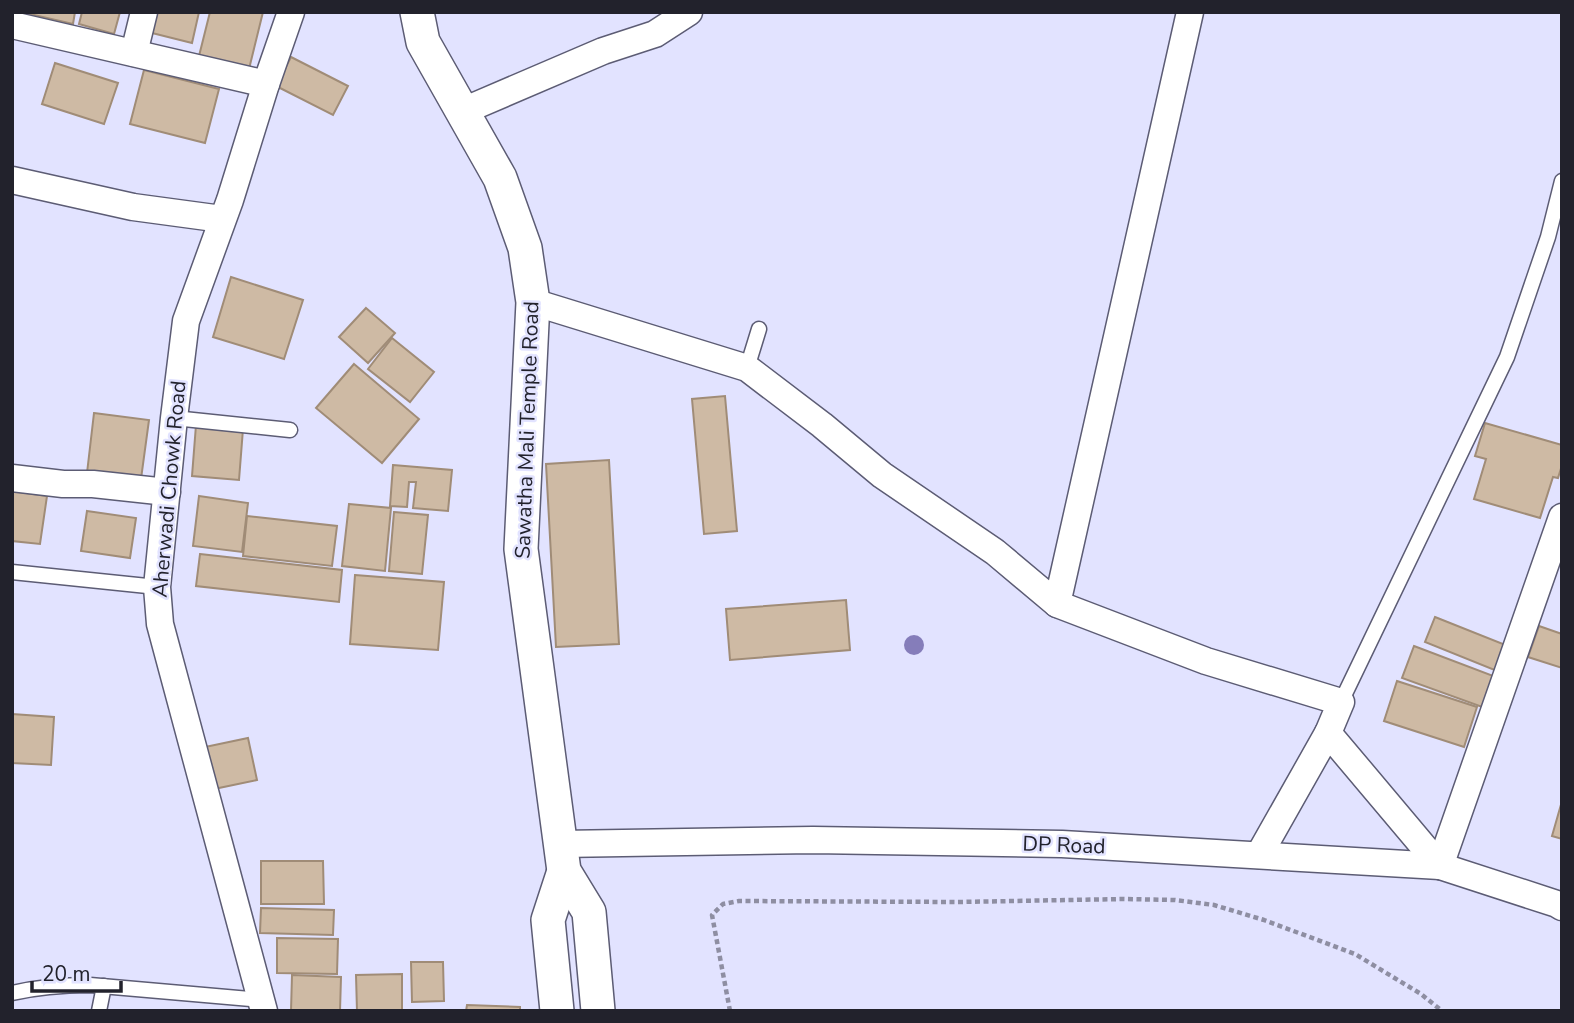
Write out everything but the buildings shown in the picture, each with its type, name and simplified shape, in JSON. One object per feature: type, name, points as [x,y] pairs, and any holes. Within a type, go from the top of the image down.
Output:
[{"type":"street","points":[[134,53],[144,12]]},
{"type":"street","name":"Aherwadi Chowk Road","points":[[263,1005],[160,624],[157,587],[186,321],[230,200],[291,12]]},
{"type":"street","name":"Sawatha Mali Temple Road","points":[[417,12],[423,42],[500,178],[525,248],[533,302],[521,549],[562,858],[589,912],[598,1011]]},
{"type":"street","points":[[1058,604],[1190,12]]},
{"type":"street","points":[[463,111],[603,51],[655,34],[684,14]]},
{"type":"street","points":[[12,25],[266,84]]},
{"type":"street","points":[[12,180],[133,207],[222,219]]},
{"type":"street","points":[[533,302],[747,368],[882,475],[995,552],[1058,604],[1206,661],[1341,702],[1328,733],[1259,855]]},
{"type":"street","points":[[12,478],[62,485],[93,484],[167,492]]},
{"type":"street","points":[[1440,866],[1562,517]]},
{"type":"street","points":[[1328,733],[1440,866]]},
{"type":"street","name":"DP Road","points":[[562,858],[813,840],[1062,844],[1440,866],[1560,900]]},
{"type":"street","name":"Sawatha Mali Temple Road","points":[[557,1011],[548,920],[562,858]]},
{"type":"lane","points":[[1341,702],[1507,356],[1548,237],[1562,181]]},
{"type":"lane","points":[[747,368],[759,329]]},
{"type":"lane","points":[[174,418],[290,430]]},
{"type":"lane","points":[[12,572],[157,587]]},
{"type":"lane","points":[[12,993],[68,985],[104,986],[263,1005]]},
{"type":"lane","points":[[99,1011],[104,986]]},
{"type":"path","points":[[730,1011],[712,915],[723,904],[739,901],[958,902],[1124,899],[1175,900],[1214,905],[1264,920],[1355,954],[1421,994],[1442,1011]]}]
